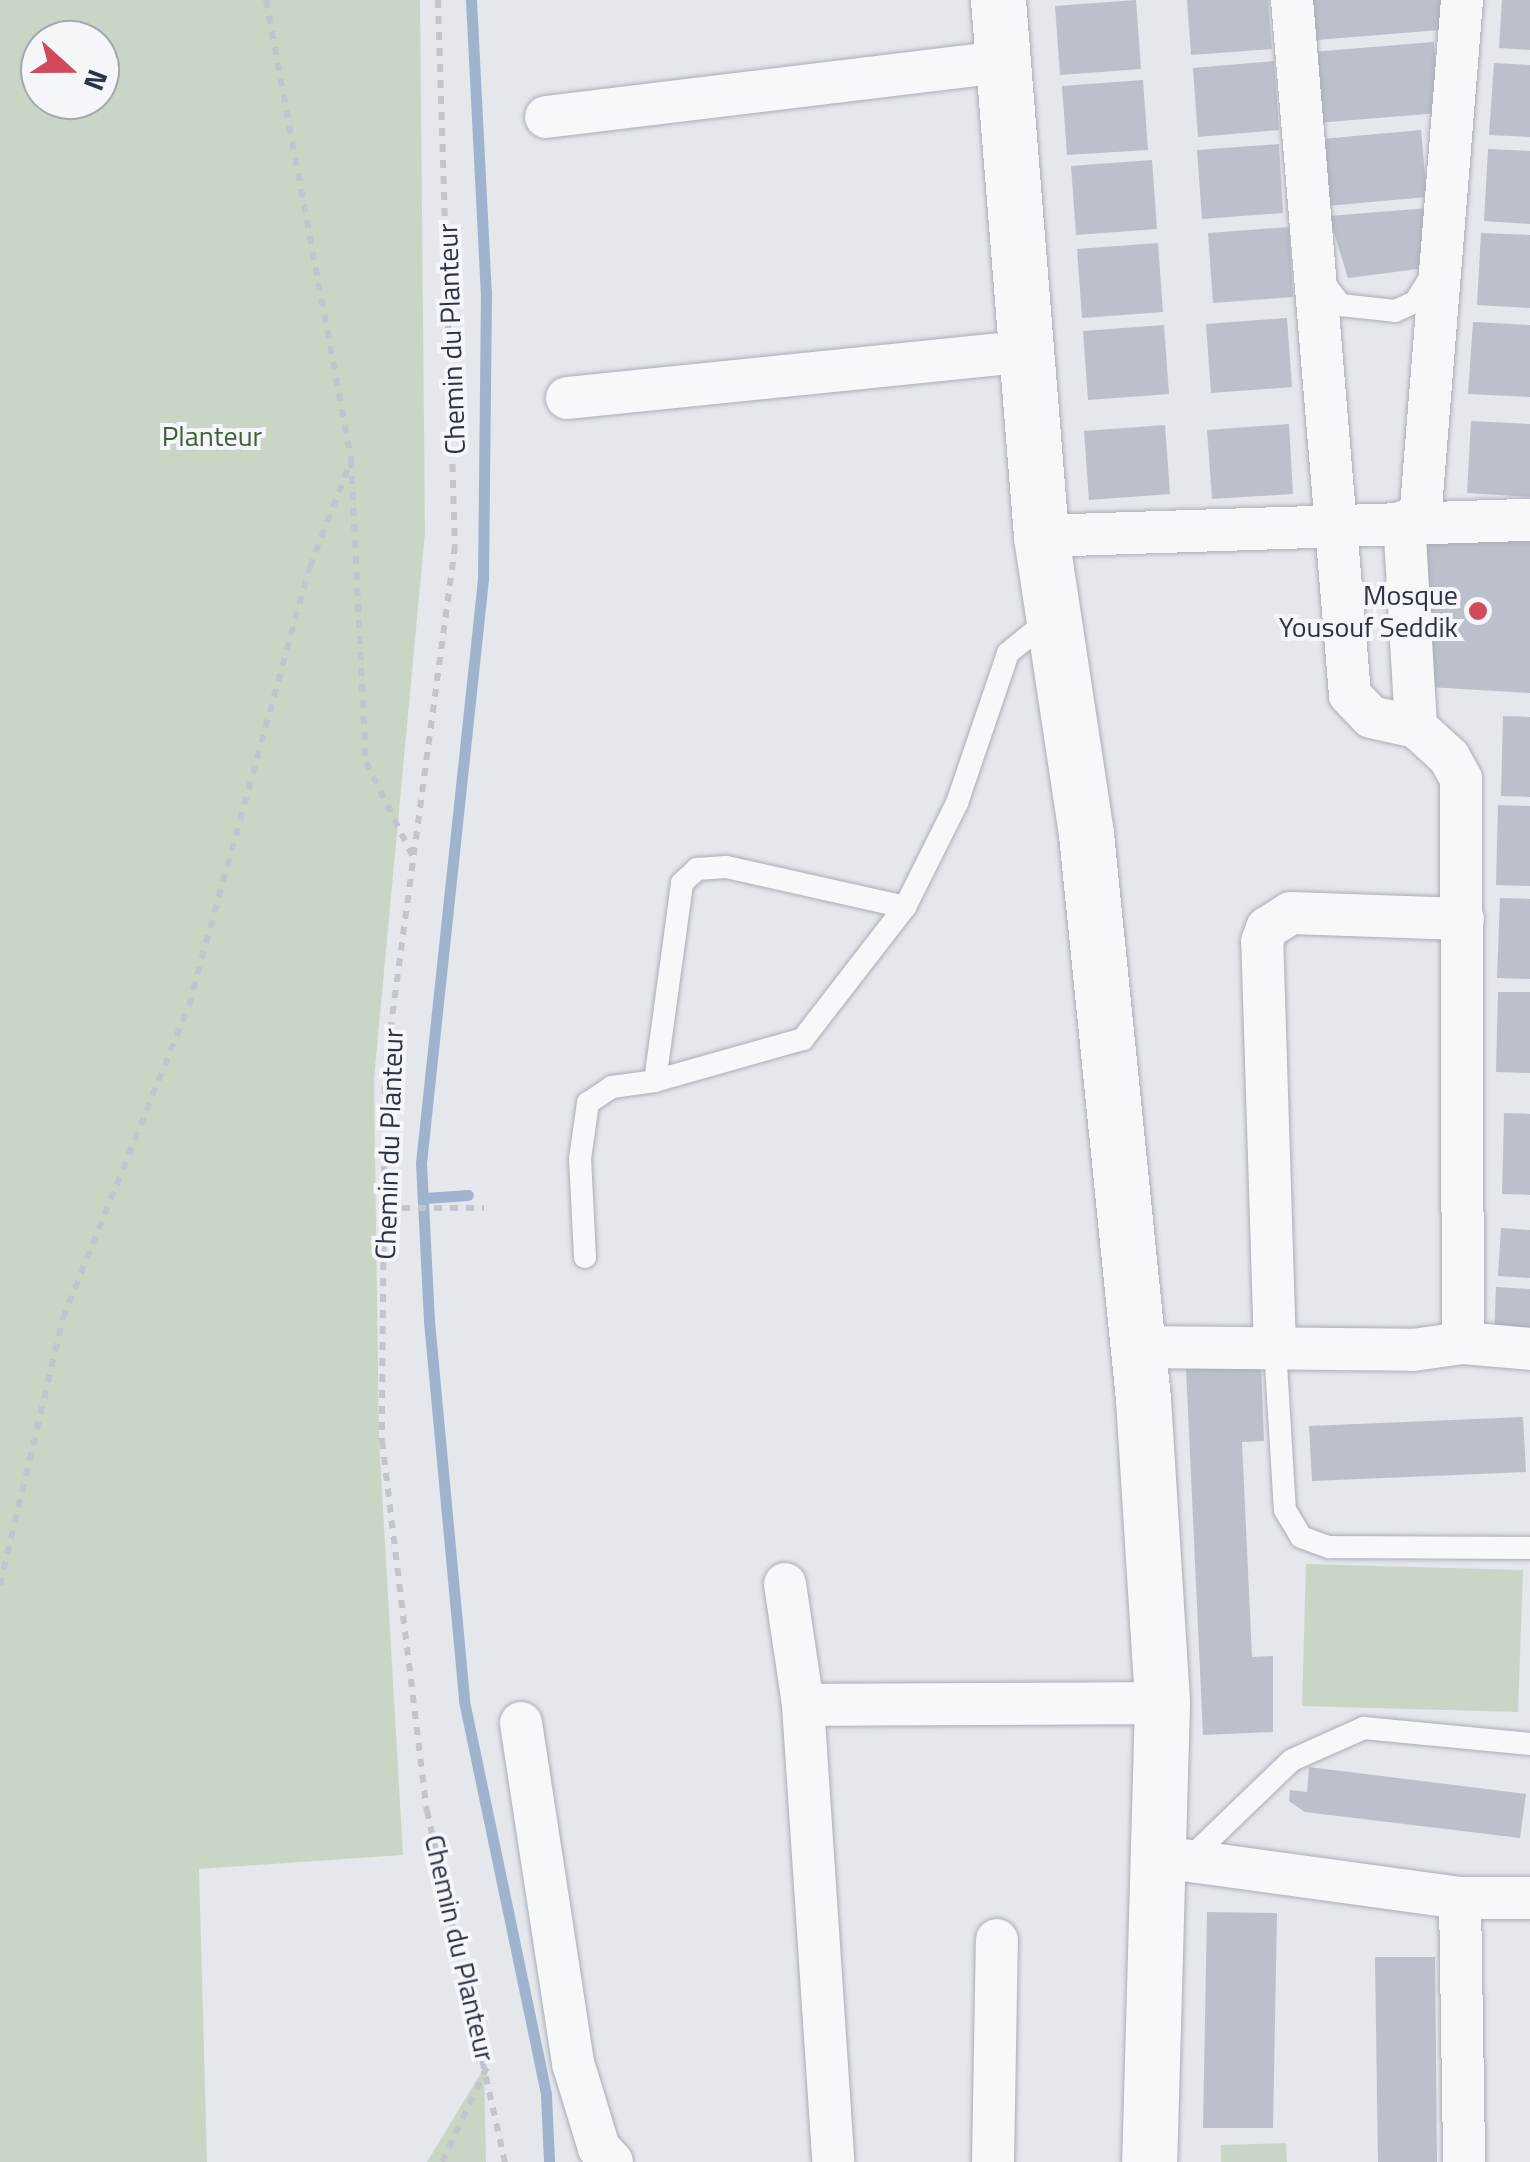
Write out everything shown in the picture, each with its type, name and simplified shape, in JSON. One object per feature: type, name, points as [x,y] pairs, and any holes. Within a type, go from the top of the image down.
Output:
[{"type":"street","points":[[998,0],[1023,352],[1041,536],[1086,834],[1139,1347],[1174,1859],[1149,2162]]},
{"type":"street","points":[[1292,0],[1350,695],[1371,717],[1416,727],[1449,757],[1462,779],[1464,1343]]},
{"type":"street","points":[[1416,727],[1412,521],[1462,0]]},
{"type":"street","points":[[546,117],[1002,62]]},
{"type":"street","points":[[568,398],[1023,352]]},
{"type":"street","points":[[1041,536],[1333,522],[1530,520]]},
{"type":"street","points":[[1275,1348],[1262,942],[1267,928],[1291,913],[1463,919]]},
{"type":"street","points":[[1139,1347],[1414,1350],[1464,1343],[1530,1349]]},
{"type":"street","points":[[785,1584],[802,1705],[832,2162]]},
{"type":"street","points":[[802,1705],[1162,1703]]},
{"type":"street","points":[[520,1723],[573,2063],[599,2148],[612,2162]]},
{"type":"street","points":[[1174,1859],[1460,1898],[1530,1898]]},
{"type":"street","points":[[1460,1898],[1464,2162]]},
{"type":"street","points":[[993,2162],[997,1940]]},
{"type":"lane","points":[[1313,263],[1341,305],[1368,311],[1414,302],[1438,264]]},
{"type":"lane","points":[[585,1256],[580,1159],[588,1104],[612,1087],[655,1081],[803,1040],[905,907],[957,803],[1008,652],[1051,618]]},
{"type":"lane","points":[[655,1081],[672,926],[682,883],[697,869],[726,867],[905,907]]},
{"type":"lane","points":[[1275,1348],[1285,1510],[1301,1538],[1329,1547],[1530,1548]]},
{"type":"lane","points":[[1174,1859],[1292,1760],[1364,1728],[1530,1744]]},
{"type":"path","points":[[266,0],[351,460],[366,762],[414,858]]},
{"type":"path","name":"Chemin du Planteur","points":[[438,0],[455,546],[385,1070],[382,1441],[428,1812],[488,2066],[504,2162]]},
{"type":"path","points":[[0,1585],[64,1318],[189,1005],[310,568],[351,460]]},
{"type":"path","points":[[386,1208],[414,1204],[484,1208]]},
{"type":"path","points":[[442,2162],[488,2066]]},
{"type":"green space","name":"Planteur","points":[[0,0],[420,0],[425,532],[374,1079],[379,1440],[403,1855],[199,1869],[207,2162],[0,2162]]},
{"type":"green space","points":[[1306,1564],[1523,1570],[1518,1712],[1302,1706]]},
{"type":"green space","points":[[484,2068],[486,2162],[427,2162]]},
{"type":"green space","points":[[1286,2143],[1287,2162],[1221,2162],[1221,2145]]},
{"type":"building","points":[[1136,0],[1141,69],[1060,75],[1055,6]]},
{"type":"building","points":[[1187,0],[1268,0],[1272,49],[1191,55]]},
{"type":"building","points":[[1313,0],[1449,0],[1452,29],[1316,40]]},
{"type":"building","points":[[1502,0],[1530,0],[1530,50],[1499,48]]},
{"type":"building","points":[[1434,42],[1440,113],[1316,123],[1311,52]]},
{"type":"building","points":[[1274,61],[1279,130],[1198,137],[1193,68]]},
{"type":"building","points":[[1494,63],[1530,65],[1530,137],[1489,135]]},
{"type":"building","points":[[1143,80],[1148,150],[1067,155],[1062,86]]},
{"type":"building","points":[[1421,130],[1427,197],[1327,206],[1322,139]]},
{"type":"building","points":[[1279,144],[1283,213],[1202,219],[1197,150]]},
{"type":"building","points":[[1488,149],[1530,151],[1530,224],[1484,221]]},
{"type":"building","points":[[1152,160],[1157,229],[1076,235],[1071,166]]},
{"type":"building","points":[[1429,208],[1426,268],[1348,278],[1329,216]]},
{"type":"building","points":[[1289,227],[1293,297],[1213,303],[1208,233]]},
{"type":"building","points":[[1481,233],[1530,235],[1530,308],[1477,305]]},
{"type":"building","points":[[1158,243],[1163,312],[1082,318],[1077,249]]},
{"type":"building","points":[[1287,318],[1292,387],[1211,393],[1206,324]]},
{"type":"building","points":[[1473,322],[1530,325],[1530,397],[1468,394]]},
{"type":"building","points":[[1164,325],[1169,394],[1088,400],[1083,331]]},
{"type":"building","points":[[1471,421],[1530,424],[1530,497],[1467,493]]},
{"type":"building","points":[[1289,424],[1293,494],[1212,499],[1207,430]]},
{"type":"building","points":[[1165,425],[1170,494],[1089,500],[1084,431]]},
{"type":"building","name":"Mosque Yousouf Seddik","points":[[1530,533],[1530,693],[1428,687],[1423,534]]},
{"type":"building","points":[[1503,716],[1530,717],[1530,797],[1501,796]]},
{"type":"building","points":[[1498,805],[1530,806],[1530,886],[1496,885]]},
{"type":"building","points":[[1500,898],[1530,899],[1530,979],[1497,978]]},
{"type":"building","points":[[1498,992],[1530,992],[1530,1073],[1496,1072]]},
{"type":"building","points":[[1504,1113],[1530,1114],[1530,1195],[1502,1194]]},
{"type":"building","points":[[1501,1228],[1530,1230],[1530,1278],[1498,1276]]},
{"type":"building","points":[[1496,1287],[1530,1289],[1530,1337],[1494,1336]]},
{"type":"building","points":[[1261,1364],[1264,1441],[1242,1442],[1252,1657],[1273,1656],[1273,1732],[1203,1735],[1186,1368]]},
{"type":"building","points":[[1523,1417],[1526,1472],[1312,1481],[1309,1426]]},
{"type":"building","points":[[1309,1767],[1526,1794],[1520,1838],[1305,1812],[1289,1801],[1290,1790],[1307,1792]]},
{"type":"building","points":[[1207,1912],[1277,1913],[1273,2128],[1203,2128]]},
{"type":"building","points":[[1375,1957],[1435,1957],[1437,2162],[1378,2162]]},
{"type":"waterway","points":[[471,0],[486,292],[483,579],[421,1163],[429,1321],[464,1701],[546,2095],[549,2162]]},
{"type":"waterway","points":[[425,1198],[468,1195]]},
{"type":"place","name":"Mosque Yousouf Seddik","points":[[1478,611]]}]
